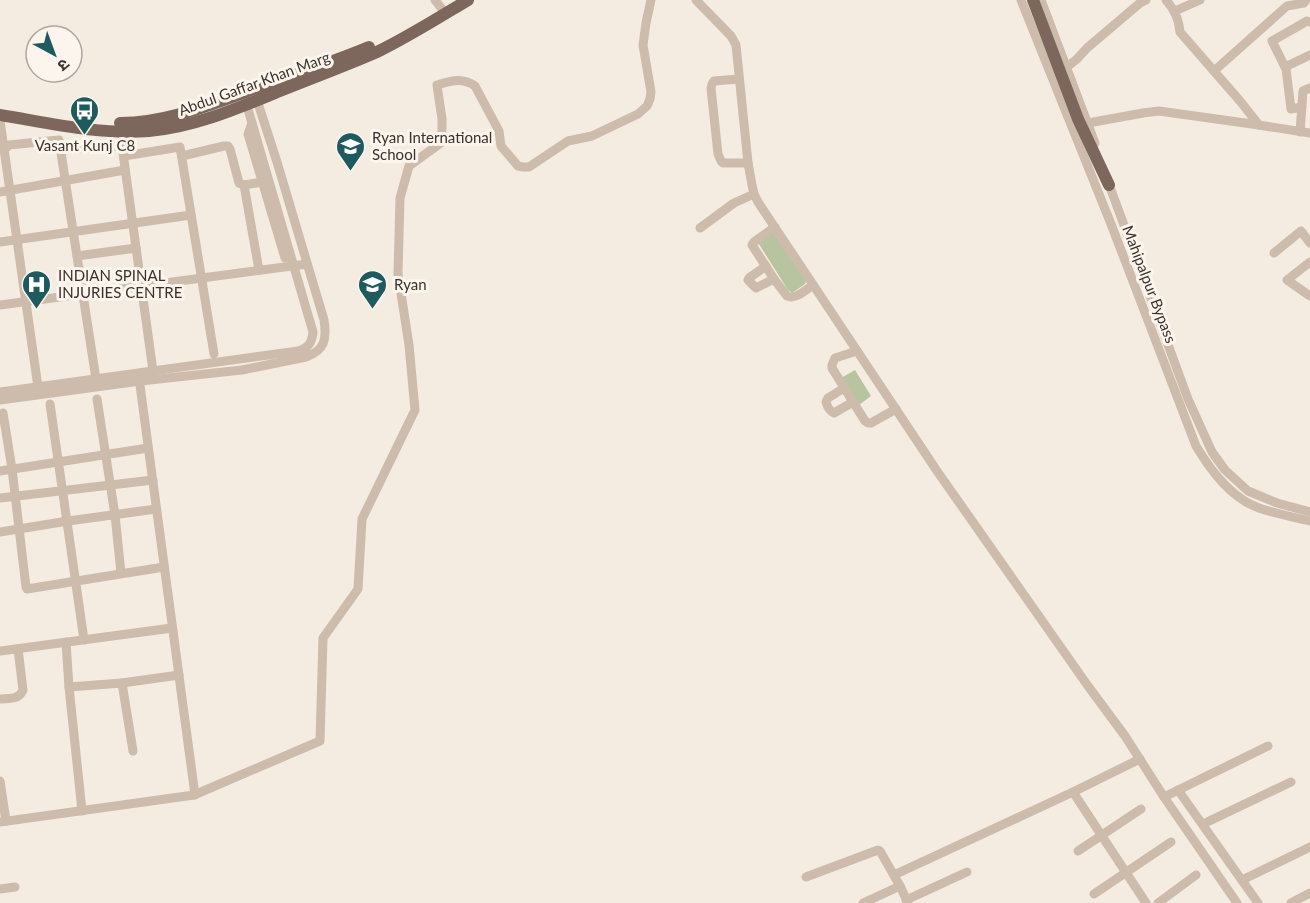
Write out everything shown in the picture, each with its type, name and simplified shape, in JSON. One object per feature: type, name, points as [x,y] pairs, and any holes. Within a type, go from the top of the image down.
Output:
[{"type":"main road","name":"Abdul Gaffar Khan Marg","points":[[0,115],[90,129],[148,131],[178,127],[201,120],[286,78],[375,44],[404,30],[452,0]]},
{"type":"main road","name":"Abdul Gaffar Khan Marg","points":[[440,7],[468,0]]},
{"type":"main road","points":[[1041,1],[1078,119],[1109,185]]},
{"type":"main road","name":"Abdul Gaffar Khan Marg","points":[[0,108],[87,121],[144,122],[173,117],[250,96]]},
{"type":"street","points":[[0,781],[3,821],[195,795],[320,741],[323,638],[358,589],[362,519],[415,410],[409,345],[398,274],[400,198],[409,166],[442,142],[442,119],[437,85],[459,79],[475,86],[499,132],[501,146],[518,166],[529,167],[568,141],[586,138],[609,128],[638,114],[647,106],[651,92],[643,38],[651,0]]},
{"type":"street","points":[[696,0],[734,41],[738,51],[748,164],[754,194],[947,484],[1125,736],[1164,798],[1237,903]]},
{"type":"street","name":"Mahipalpur Bypass","points":[[1021,0],[1111,224],[1196,446],[1215,474],[1241,499],[1257,507],[1310,521]]},
{"type":"street","points":[[1166,0],[1175,11],[1180,32],[1259,125]]},
{"type":"street","points":[[1175,11],[1200,0]]},
{"type":"street","points":[[1214,71],[1287,6],[1304,3],[1306,0]]},
{"type":"street","name":"Mahipalpur Bypass","points":[[1041,1],[1088,123],[1188,399],[1212,452],[1225,470],[1248,491],[1277,503],[1310,512]]},
{"type":"street","points":[[1067,67],[1141,1]]},
{"type":"street","points":[[1302,107],[1291,109],[1285,68],[1272,41],[1307,21],[1310,22]]},
{"type":"street","points":[[1285,68],[1310,55]]},
{"type":"street","points":[[739,78],[714,81],[711,88],[718,154],[721,161],[748,164]]},
{"type":"street","points":[[1088,123],[1159,111],[1305,133],[1303,91],[1310,88]]},
{"type":"street","points":[[250,96],[252,123],[290,266]]},
{"type":"street","points":[[0,400],[139,377],[153,371],[298,351],[324,342],[325,328],[307,264],[250,96]]},
{"type":"street","points":[[0,121],[38,387]]},
{"type":"street","points":[[0,392],[96,379],[242,370],[306,357],[314,347],[313,332],[262,182],[248,134],[252,123]]},
{"type":"street","points":[[122,131],[125,170],[153,371]]},
{"type":"street","points":[[5,149],[9,145],[58,140],[96,379]]},
{"type":"street","points":[[182,156],[228,146],[240,185],[262,182]]},
{"type":"street","points":[[60,150],[123,151],[180,147],[214,354]]},
{"type":"street","points":[[0,192],[125,170]]},
{"type":"street","points":[[244,185],[259,270]]},
{"type":"street","points":[[699,228],[734,203],[754,194]]},
{"type":"street","points":[[0,242],[191,215]]},
{"type":"street","points":[[775,227],[752,245],[774,279],[789,298],[795,297],[813,285]]},
{"type":"street","points":[[1274,253],[1301,231],[1310,243]]},
{"type":"street","points":[[77,256],[136,248]]},
{"type":"street","points":[[1310,262],[1287,280],[1310,296]]},
{"type":"street","points":[[0,305],[307,264]]},
{"type":"street","points":[[766,266],[748,280],[756,288],[774,279]]},
{"type":"street","points":[[857,351],[835,358],[832,365],[853,402],[868,423],[896,409]]},
{"type":"street","points":[[139,377],[195,795]]},
{"type":"street","points":[[844,388],[828,399],[827,404],[834,413],[853,402]]},
{"type":"street","points":[[98,399],[121,573]]},
{"type":"street","points":[[50,404],[84,640]]},
{"type":"street","points":[[3,413],[27,589],[164,567]]},
{"type":"street","points":[[0,471],[148,448]]},
{"type":"street","points":[[0,498],[153,480]]},
{"type":"street","points":[[0,532],[156,509]]},
{"type":"street","points":[[0,651],[172,628]]},
{"type":"street","points":[[66,642],[82,811]]},
{"type":"street","points":[[0,699],[15,698],[23,690],[18,649]]},
{"type":"street","points":[[69,687],[122,683],[178,675]]},
{"type":"street","points":[[122,683],[133,751]]},
{"type":"street","points":[[1164,798],[1268,746]]},
{"type":"street","points":[[894,875],[1140,759]]},
{"type":"street","points":[[1203,824],[1291,782]]},
{"type":"street","points":[[1178,790],[1258,903]]},
{"type":"street","points":[[1073,792],[1146,903]]},
{"type":"street","points":[[1078,851],[1141,809]]},
{"type":"street","points":[[1094,894],[1171,842]]},
{"type":"street","points":[[1242,880],[1310,847]]},
{"type":"street","points":[[806,877],[878,850],[907,901],[967,872]]},
{"type":"street","points":[[1158,903],[1196,875]]},
{"type":"street","points":[[863,903],[900,886]]},
{"type":"street","points":[[0,889],[15,887]]},
{"type":"street","points":[[1291,903],[1310,893]]},
{"type":"green space","points":[[774,233],[806,280],[805,284],[792,293],[757,241]]},
{"type":"green space","points":[[855,370],[871,396],[859,405],[841,378]]},
{"type":"place","name":"Vasant Kunj C8","points":[[85,136]]},
{"type":"place","name":"Ryan International School","points":[[351,172]]},
{"type":"place","name":"INDIAN SPINAL INJURIES CENTRE","points":[[37,310]]},
{"type":"place","name":"Ryan","points":[[373,310]]}]
